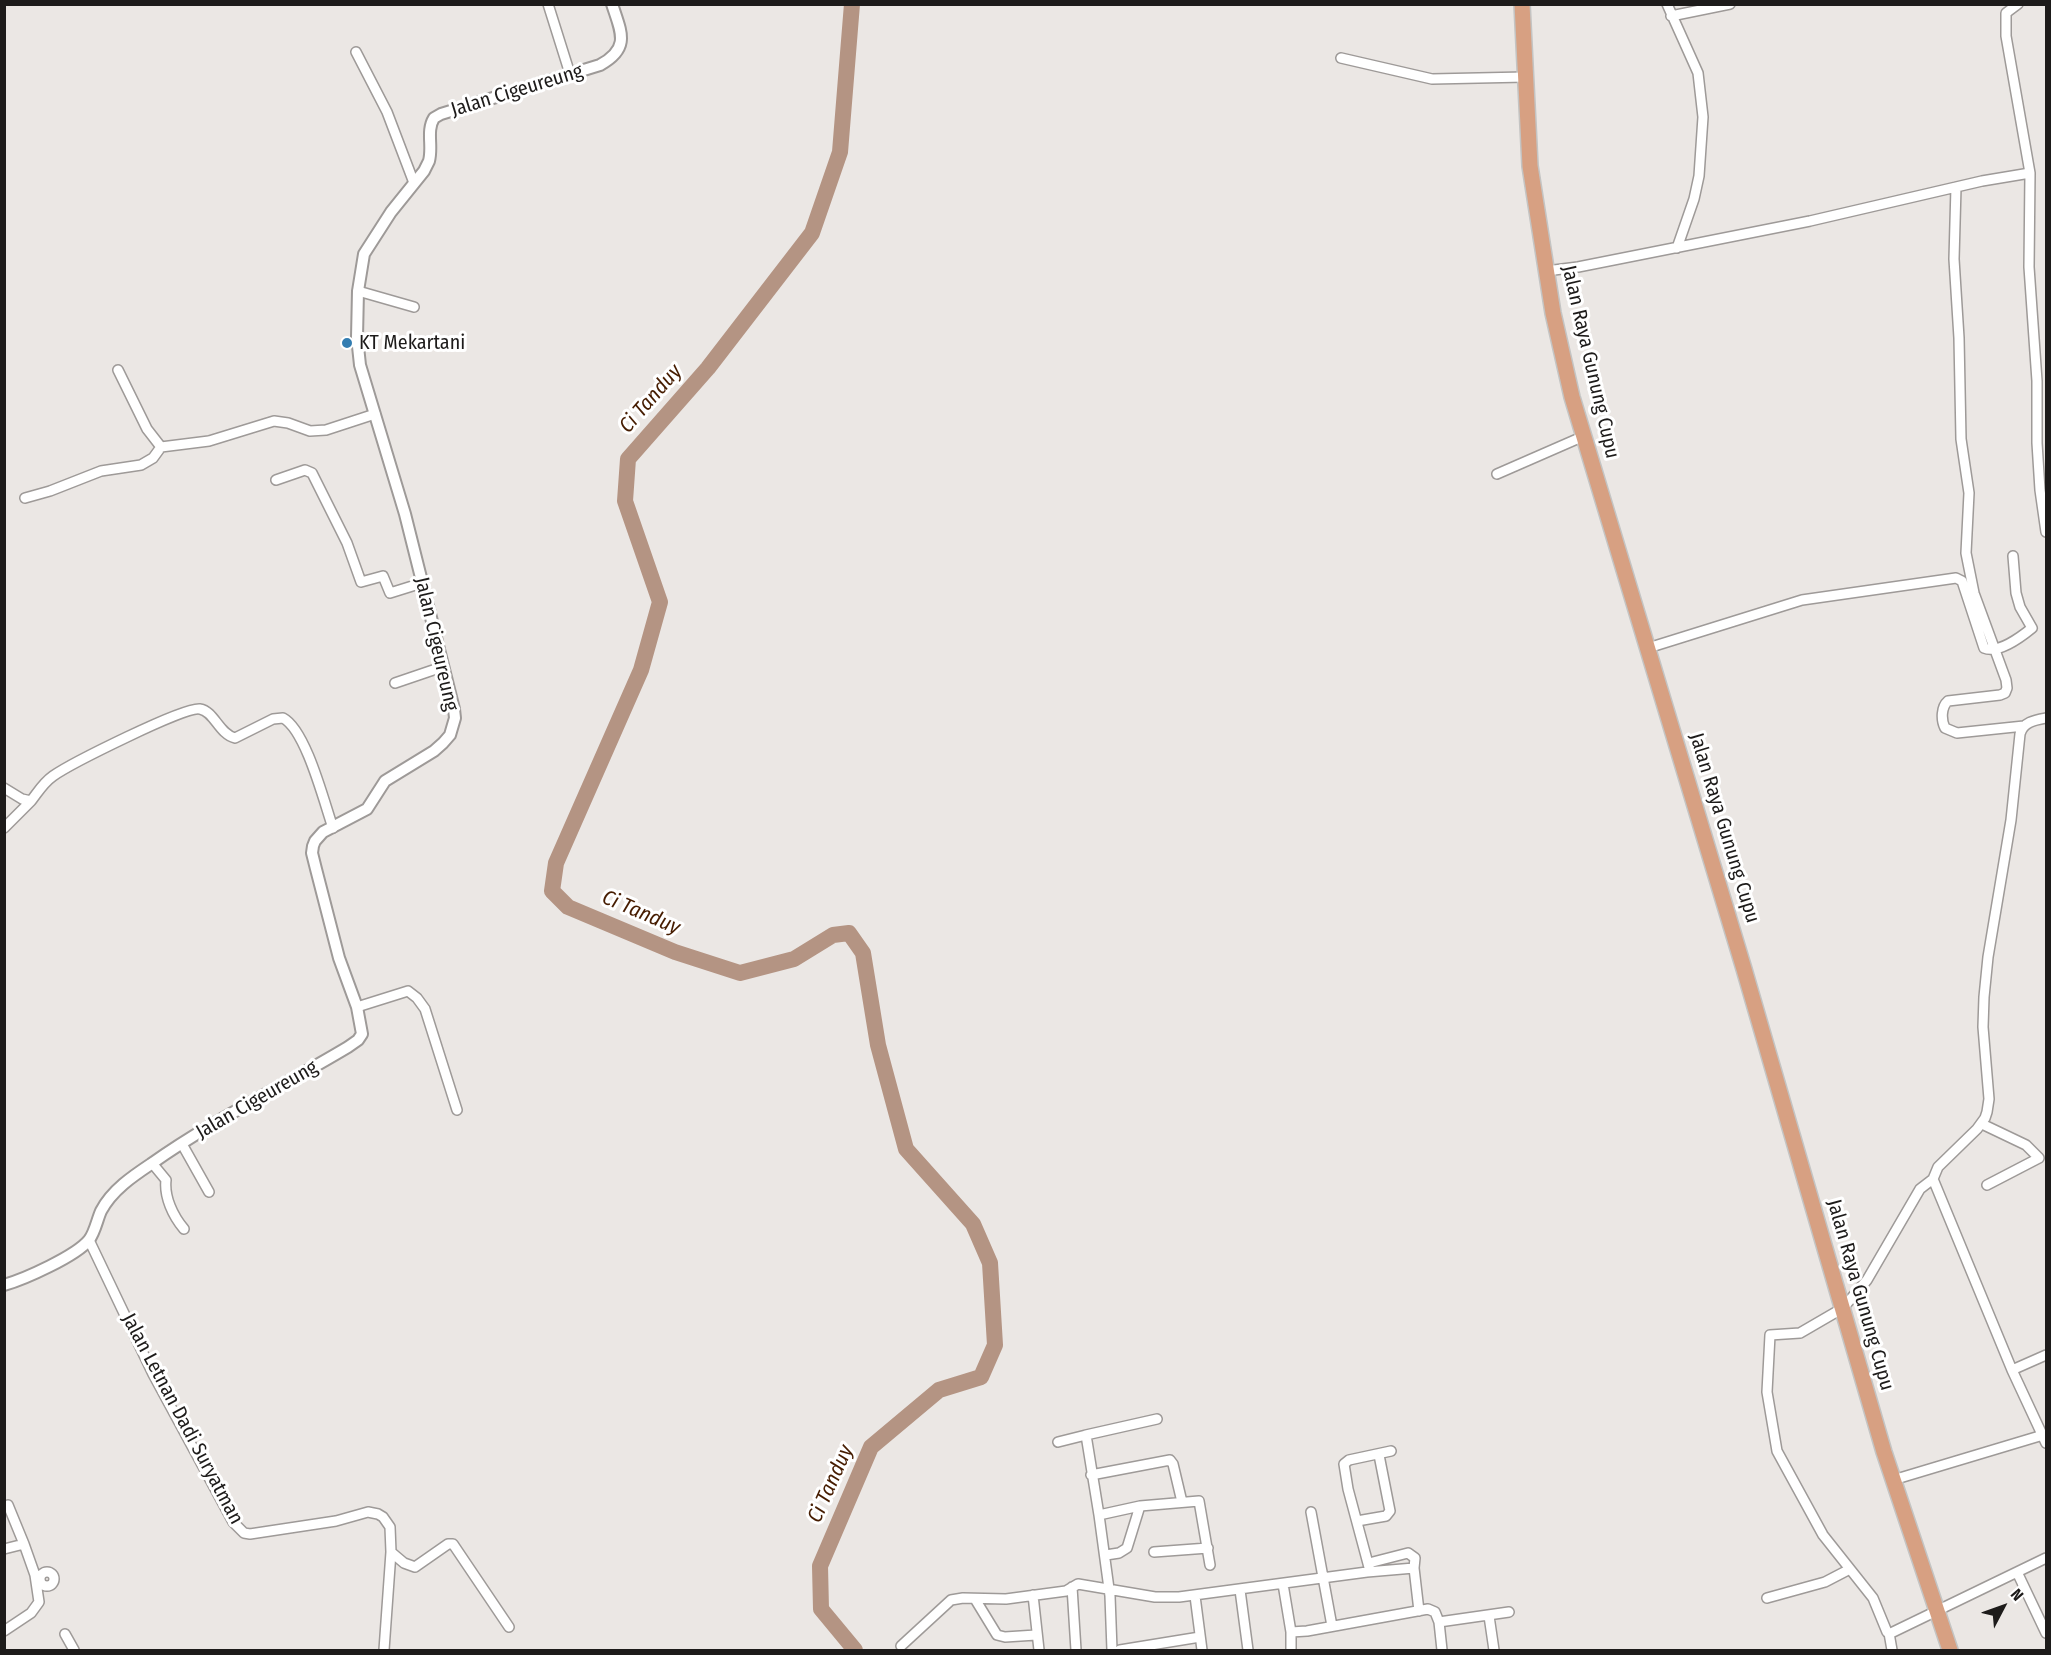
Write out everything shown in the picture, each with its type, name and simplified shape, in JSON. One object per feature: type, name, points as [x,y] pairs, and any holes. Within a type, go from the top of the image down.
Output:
[{"type":"highway","name":"Jalan Raya Gunung Cupu","points":[[1522,4],[1530,166],[1546,272],[1572,397],[1893,1480],[1950,1650]]},
{"type":"street","points":[[548,4],[570,74]]},
{"type":"street","name":"Jalan Cigeureung","points":[[89,1240],[101,1211],[113,1194],[152,1163],[355,1043],[362,1034],[357,1007],[339,958],[312,853],[315,841],[318,836],[363,813],[385,781],[434,752],[450,735],[455,718],[403,506],[357,349],[358,291],[362,261],[367,248],[391,212],[429,161],[431,150],[429,130],[437,115],[608,61],[620,50],[621,33],[612,4]]},
{"type":"street","points":[[1667,4],[1698,73],[1703,117],[1699,176],[1694,199],[1677,248]]},
{"type":"street","points":[[1671,16],[1730,4]]},
{"type":"street","points":[[2018,4],[2006,13],[2006,36],[2030,173],[2029,267],[2037,381],[2040,490],[2046,532]]},
{"type":"street","points":[[356,52],[387,112],[414,183]]},
{"type":"street","points":[[1341,58],[1432,79],[1525,77]]},
{"type":"street","points":[[1546,272],[1810,221],[1956,187],[2030,173]]},
{"type":"street","points":[[1956,187],[1954,259],[1959,338],[1961,439],[1969,493],[1966,553],[1974,592],[1991,650],[2006,680],[2007,691],[2000,695],[1948,701],[1943,707],[1943,724],[1948,730],[1957,733],[2024,726],[2046,718]]},
{"type":"street","points":[[358,291],[414,307]]},
{"type":"street","points":[[118,370],[147,429],[161,447]]},
{"type":"street","points":[[25,498],[101,471],[141,465],[153,458],[161,447],[209,441],[274,422],[288,423],[310,431],[326,430],[375,414]]},
{"type":"street","points":[[1497,474],[1584,436]]},
{"type":"street","points":[[276,480],[305,470],[312,473],[347,543],[361,582],[383,576],[390,593],[422,583]]},
{"type":"street","points":[[1648,648],[1802,600],[1956,578],[1962,581],[1983,647],[1991,650],[2011,642],[2032,628],[2020,607],[2016,593],[2013,556]]},
{"type":"street","points":[[394,683],[442,667]]},
{"type":"street","points":[[4,828],[31,801],[44,783],[60,771],[145,729],[188,710],[200,709],[205,710],[225,734],[232,738],[239,737],[278,718],[283,718],[291,724],[312,766],[333,828]]},
{"type":"street","points":[[1892,1650],[1889,1633],[1884,1629],[1873,1598],[1824,1535],[1777,1451],[1767,1392],[1770,1335],[1800,1333],[1843,1308],[1867,1280],[1920,1189],[1933,1179],[1938,1167],[1982,1124],[1989,1098],[1983,1027],[1985,980],[2010,820],[2020,734],[2024,726]]},
{"type":"street","points":[[4,788],[22,799],[31,801]]},
{"type":"street","points":[[357,1007],[408,991],[412,993],[425,1010],[457,1110]]},
{"type":"street","points":[[1982,1124],[2026,1144],[2043,1159],[1987,1185]]},
{"type":"street","points":[[182,1144],[209,1192]]},
{"type":"street","points":[[152,1163],[166,1180],[164,1187],[174,1216],[184,1229]]},
{"type":"street","points":[[1893,1480],[2045,1439],[2012,1370],[1933,1179]]},
{"type":"street","points":[[4,1286],[65,1258],[89,1240]]},
{"type":"street","name":"Jalan Letnan Dadi Suryatman","points":[[89,1240],[153,1374],[238,1528],[250,1534],[336,1521],[373,1512],[382,1517],[390,1527],[391,1552]]},
{"type":"street","points":[[2012,1370],[2046,1355]]},
{"type":"street","points":[[1058,1442],[1157,1419]]},
{"type":"street","points":[[1086,1436],[1106,1555],[1112,1650]]},
{"type":"street","points":[[1370,1567],[1348,1489],[1344,1464],[1349,1460],[1391,1451]]},
{"type":"street","points":[[1357,1521],[1386,1516],[1390,1511],[1379,1455]]},
{"type":"street","points":[[1091,1475],[1170,1460],[1182,1502]]},
{"type":"street","points":[[1099,1515],[1140,1506],[1197,1500],[1201,1503],[1210,1564]]},
{"type":"street","points":[[4,1631],[38,1606],[39,1597],[37,1576],[6,1503]]},
{"type":"street","points":[[1106,1555],[1119,1553],[1127,1548],[1140,1506]]},
{"type":"street","points":[[1311,1512],[1332,1626]]},
{"type":"street","points":[[4,1549],[24,1544]]},
{"type":"street","points":[[391,1552],[404,1563],[415,1567],[448,1544],[453,1544],[509,1627]]},
{"type":"street","points":[[1154,1552],[1208,1548]]},
{"type":"street","points":[[384,1650],[391,1552]]},
{"type":"street","points":[[900,1646],[947,1603],[957,1599],[1006,1599],[1066,1591],[1080,1584],[1155,1597],[1195,1596],[1324,1578],[1370,1567],[1408,1553],[1415,1558],[1419,1611]]},
{"type":"street","points":[[1889,1633],[2046,1558]]},
{"type":"street","points":[[1370,1567],[1414,1568]]},
{"type":"street","points":[[1767,1598],[1825,1582],[1850,1569]]},
{"type":"street","points":[[2017,1572],[2046,1634]]},
{"type":"street","points":[[1283,1584],[1291,1632],[1291,1650]]},
{"type":"street","points":[[1072,1587],[1076,1650]]},
{"type":"street","points":[[1240,1590],[1248,1650]]},
{"type":"street","points":[[1033,1595],[1039,1650]]},
{"type":"street","points":[[1195,1596],[1202,1650]]},
{"type":"street","points":[[975,1599],[997,1635],[1005,1637],[1036,1635]]},
{"type":"street","points":[[1291,1632],[1433,1610],[1439,1622],[1442,1650]]},
{"type":"street","points":[[1439,1622],[1509,1612]]},
{"type":"street","points":[[1489,1616],[1494,1650]]},
{"type":"street","points":[[65,1634],[74,1650]]},
{"type":"street","points":[[1120,1650],[1200,1637]]},
{"type":"waterway","name":"Ci Tanduy","points":[[852,4],[840,152],[812,233],[708,368],[628,459],[625,501],[660,602],[641,670],[556,863],[552,891],[568,907],[675,952],[740,973],[794,959],[833,935],[849,933],[863,953],[878,1045],[906,1149],[973,1224],[990,1263],[995,1345],[981,1377],[939,1390],[871,1447],[820,1566],[821,1609],[855,1650]]},
{"type":"place","name":"KT Mekartani","points":[[347,343]]}]
